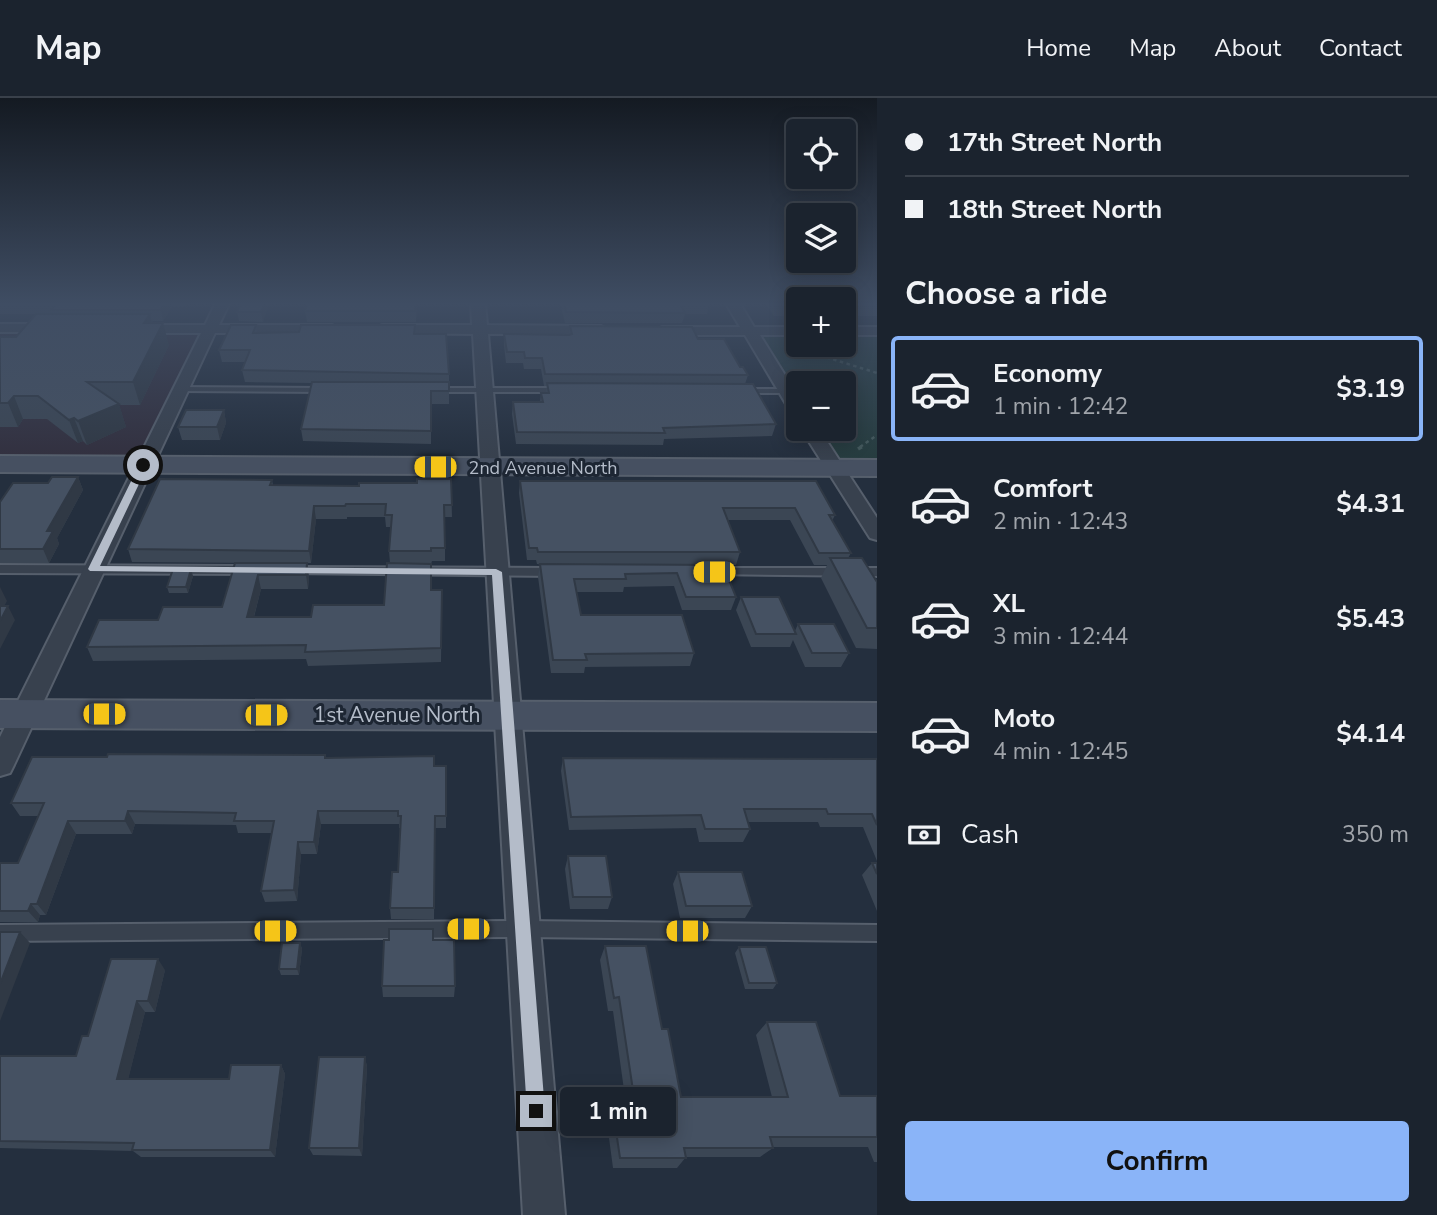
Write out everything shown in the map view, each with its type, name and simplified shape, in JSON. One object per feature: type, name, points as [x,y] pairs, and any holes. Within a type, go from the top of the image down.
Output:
[{"type":"main road","name":"2nd Avenue North","points":[[0,464],[877,468]]},
{"type":"main road","name":"1st Avenue North","points":[[12,714],[877,717]]},
{"type":"street","points":[[0,765],[12,714],[93,569],[198,354]]},
{"type":"street","points":[[481,354],[544,1215]]},
{"type":"street","points":[[763,354],[786,391]]},
{"type":"street","points":[[818,441],[877,534]]},
{"type":"lane","points":[[180,389],[331,390]]},
{"type":"lane","points":[[428,390],[566,390]]},
{"type":"lane","points":[[731,391],[786,391]]},
{"type":"lane","points":[[0,569],[260,570]]},
{"type":"lane","points":[[288,570],[564,572]]},
{"type":"lane","points":[[700,572],[877,572]]},
{"type":"lane","points":[[0,933],[523,929],[877,933]]},
{"type":"path","points":[[827,357],[877,373]]},
{"type":"shaded area","points":[[0,354],[198,354],[143,465],[0,464]]},
{"type":"green space","points":[[764,354],[786,354],[786,357],[856,357],[856,354],[877,354],[877,468],[834,467],[818,441],[856,441],[856,371],[786,371],[786,390]]},
{"type":"building","points":[[0,354],[147,354],[133,382],[87,382],[119,404],[78,421],[74,418],[69,420],[38,396],[14,396],[8,403],[0,403]]},
{"type":"building","points":[[248,354],[448,354],[449,374],[242,370]]},
{"type":"building","points":[[524,354],[733,354],[748,375],[545,374],[542,358],[525,358]]},
{"type":"building","points":[[312,382],[449,382],[449,391],[431,391],[431,431],[301,429]]},
{"type":"building","points":[[547,383],[753,384],[776,424],[663,428],[665,433],[517,432],[513,402],[543,402],[541,393],[549,393]]},
{"type":"building","points":[[186,410],[224,410],[217,427],[178,427]]},
{"type":"building","points":[[52,477],[78,477],[47,531],[53,531],[43,549],[0,549],[0,502],[13,483],[48,483]]},
{"type":"building","points":[[160,479],[272,480],[270,485],[359,486],[359,483],[417,483],[417,479],[451,479],[452,505],[444,505],[445,548],[431,548],[431,551],[389,551],[392,515],[385,515],[386,504],[346,504],[314,506],[309,551],[128,549]]},
{"type":"building","points":[[520,481],[816,481],[835,515],[829,515],[851,553],[819,553],[795,508],[723,508],[740,552],[538,552],[537,548],[529,548]]},
{"type":"building","points":[[830,558],[862,558],[877,582],[877,628],[867,628]]},
{"type":"building","points":[[235,563],[307,563],[306,575],[258,575],[247,617],[311,617],[313,605],[384,605],[387,563],[431,564],[431,590],[442,590],[441,648],[305,652],[306,645],[87,647],[99,620],[158,620],[163,607],[222,607]]},
{"type":"building","points":[[540,564],[723,565],[736,597],[686,597],[677,573],[625,574],[626,579],[574,579],[581,615],[682,615],[694,653],[585,654],[587,660],[553,660]]},
{"type":"building","points":[[173,569],[191,569],[186,587],[167,587]]},
{"type":"building","points":[[741,597],[779,597],[796,634],[756,634]]},
{"type":"building","points":[[0,606],[8,606],[0,621]]},
{"type":"building","points":[[798,624],[834,624],[849,653],[812,653]]},
{"type":"building","points":[[108,754],[325,755],[325,758],[434,756],[434,766],[446,766],[446,816],[435,816],[434,908],[390,908],[392,872],[398,872],[401,816],[398,816],[398,811],[318,811],[314,842],[298,842],[294,890],[261,891],[274,821],[234,821],[236,813],[128,811],[125,821],[68,821],[37,904],[31,904],[28,911],[0,911],[0,863],[18,863],[44,803],[11,803],[32,757],[107,757]]},
{"type":"building","points":[[563,758],[877,759],[877,825],[872,814],[828,814],[826,809],[744,809],[750,829],[705,829],[701,815],[571,817]]},
{"type":"building","points":[[568,856],[606,856],[612,897],[573,897]]},
{"type":"building","points":[[678,872],[742,872],[752,906],[686,906]]},
{"type":"building","points":[[389,929],[433,929],[433,940],[454,940],[455,986],[382,986],[384,940],[389,940]]},
{"type":"building","points":[[0,932],[20,932],[0,984]]},
{"type":"building","points":[[282,943],[300,943],[297,969],[279,969]]},
{"type":"building","points":[[605,946],[646,946],[662,1029],[668,1029],[681,1097],[788,1097],[767,1022],[816,1022],[840,1096],[877,1096],[877,1137],[770,1137],[773,1148],[684,1148],[686,1158],[620,1158],[611,1097],[634,1097],[619,997],[614,998]]},
{"type":"building","points":[[739,947],[766,947],[777,983],[749,983]]},
{"type":"building","points":[[111,959],[158,959],[148,1001],[137,1001],[117,1079],[229,1079],[231,1065],[281,1065],[270,1150],[132,1150],[134,1143],[0,1141],[0,1056],[76,1056],[82,1036],[88,1036]]},
{"type":"building","points":[[319,1057],[365,1057],[359,1148],[309,1148]]},
{"type":"route","points":[[143,465],[93,569],[496,572],[536,1111]]}]
